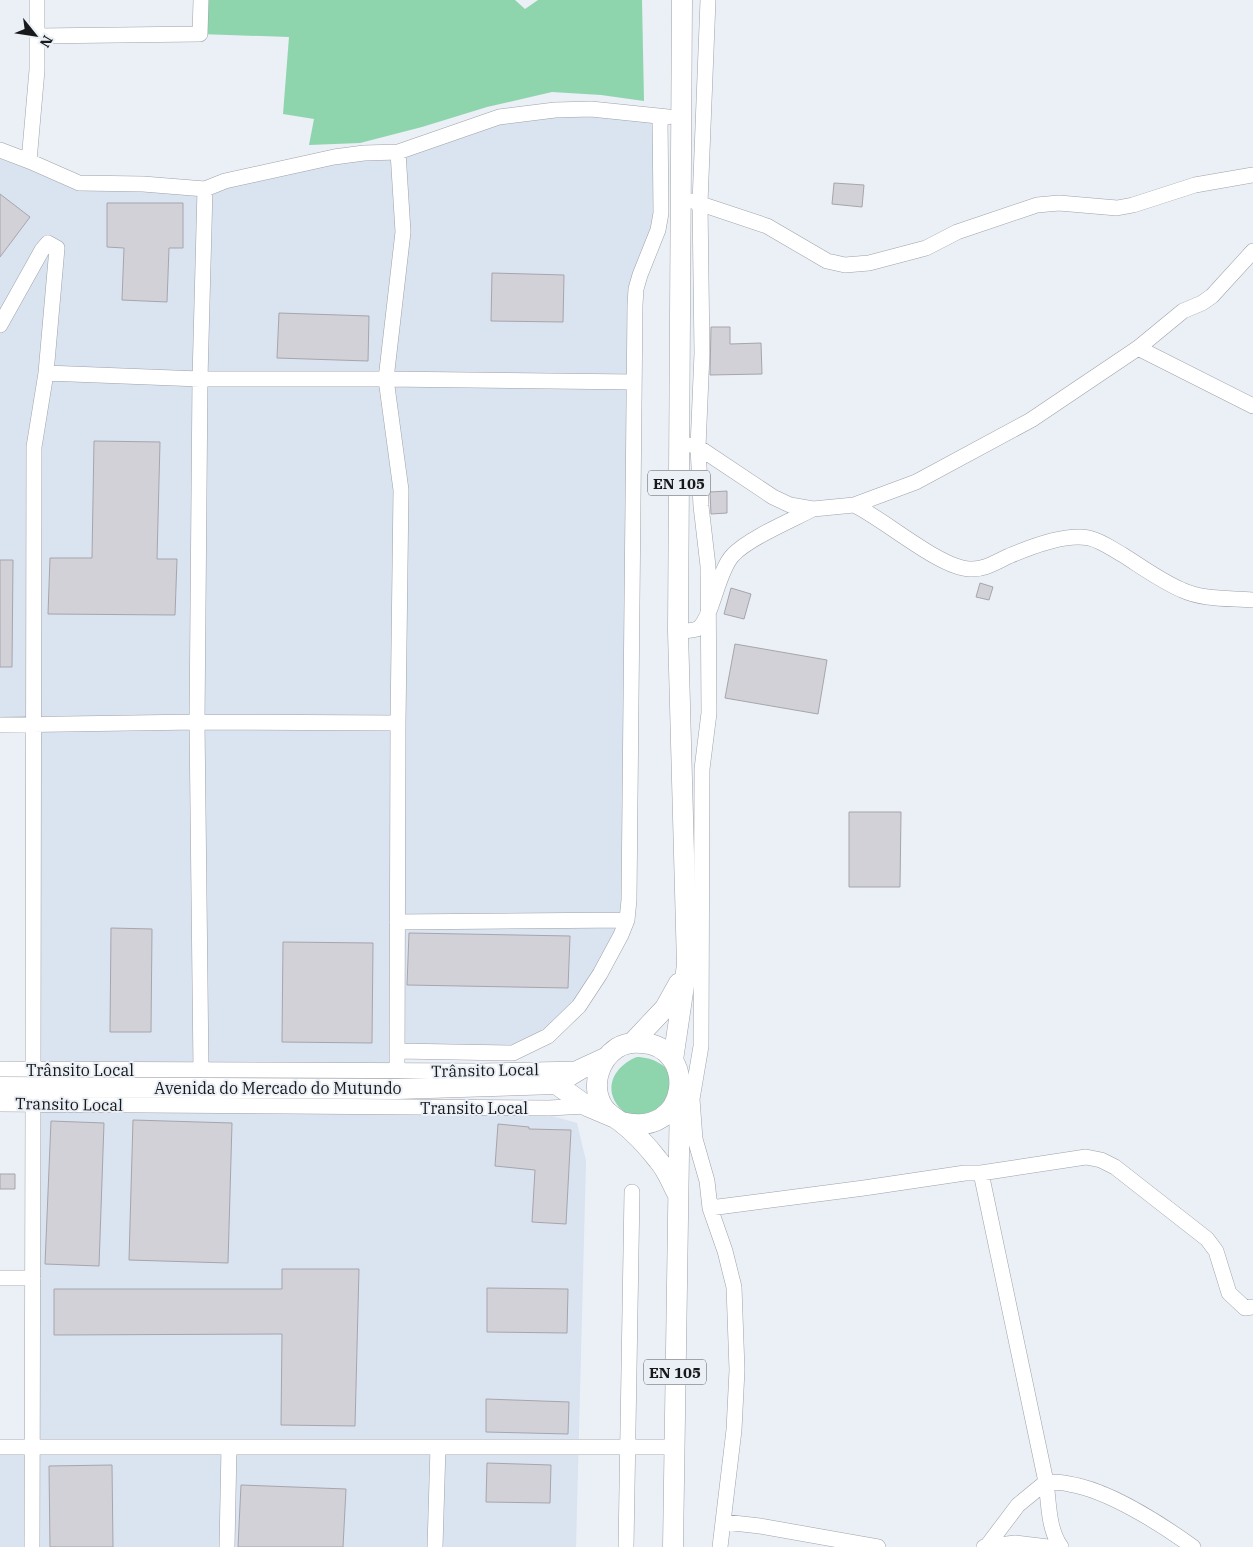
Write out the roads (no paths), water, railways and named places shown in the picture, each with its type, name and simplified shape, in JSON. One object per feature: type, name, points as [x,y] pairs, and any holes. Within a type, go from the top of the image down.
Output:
[{"type":"main road","name":"EN 105","points":[[673,1060],[687,965],[678,631],[682,0]]},
{"type":"main road","points":[[633,1042],[665,1008],[687,965]]},
{"type":"main road","points":[[633,1042],[648,1043],[662,1049],[673,1060],[679,1073],[680,1088],[676,1101],[669,1112],[659,1120],[647,1125],[634,1126],[587,1106],[556,1084],[580,1069],[605,1058],[621,1046],[633,1042]]},
{"type":"main road","points":[[605,1058],[598,1073],[597,1089],[602,1105],[660,1161],[678,1196]]},
{"type":"main road","name":"Avenida do Mercado do Mutundo","points":[[0,1086],[397,1089],[556,1084]]},
{"type":"main road","name":"EN 105","points":[[673,1547],[680,1088]]},
{"type":"street","points":[[29,160],[37,70],[37,0]]},
{"type":"street","points":[[37,36],[200,34],[201,0]]},
{"type":"street","points":[[708,0],[700,203],[702,353],[698,447],[701,506],[708,566],[709,712],[702,769],[701,1046],[692,1099],[695,1139],[707,1181],[710,1208],[725,1251],[734,1287],[737,1370],[734,1430],[720,1547]]},
{"type":"street","points":[[0,150],[29,160],[79,183],[143,184],[205,189],[225,181],[334,157],[364,152],[398,152],[499,117],[555,110],[591,109],[681,118]]},
{"type":"street","points":[[397,1051],[513,1054],[548,1036],[579,1006],[622,935],[627,920],[629,900],[636,289],[658,230],[661,212],[660,117]]},
{"type":"street","points":[[397,1071],[396,922],[401,490],[386,379],[402,232],[398,152]]},
{"type":"street","points":[[680,198],[767,226],[827,261],[846,265],[869,262],[926,248],[957,232],[1037,205],[1059,203],[1118,208],[1195,186],[1253,175]]},
{"type":"street","points":[[201,1070],[197,722],[200,380],[205,189]]},
{"type":"street","points":[[0,325],[42,250],[48,243],[57,248],[46,373],[34,447],[33,1070]]},
{"type":"street","points":[[679,441],[698,447],[773,497],[790,505],[813,509],[854,505],[916,482],[1031,420],[1138,348],[1183,311],[1202,303],[1212,296],[1253,251]]},
{"type":"street","points":[[1138,348],[1253,406]]},
{"type":"street","points":[[46,373],[200,380],[386,379],[634,382]]},
{"type":"street","points":[[854,505],[870,512],[933,555],[957,567],[969,570],[982,568],[1015,554],[1062,538],[1089,538],[1104,544],[1167,583],[1184,591],[1204,596],[1253,600]]},
{"type":"street","points":[[678,631],[695,630],[704,623],[725,566],[734,554],[756,539],[813,509]]},
{"type":"street","points":[[0,726],[197,722],[398,723]]},
{"type":"street","points":[[396,922],[627,920]]},
{"type":"street","name":"Trânsito Local","points":[[0,1069],[397,1071],[580,1069]]},
{"type":"street","name":"Transito Local","points":[[0,1104],[549,1108],[587,1106]]},
{"type":"street","points":[[32,1547],[33,1104]]},
{"type":"street","points":[[710,1208],[864,1188],[965,1172],[981,1173],[1086,1157],[1101,1160],[1115,1167],[1207,1239],[1216,1251],[1229,1293],[1245,1308],[1253,1307]]},
{"type":"street","points":[[981,1173],[1046,1482],[1052,1526],[1061,1547]]},
{"type":"street","points":[[626,1547],[632,1192]]},
{"type":"street","points":[[0,1278],[33,1278]]},
{"type":"street","points":[[0,1447],[674,1447]]},
{"type":"street","points":[[227,1547],[228,1447]]},
{"type":"street","points":[[435,1547],[438,1447]]},
{"type":"street","points":[[985,1546],[1018,1505],[1046,1482],[1071,1484],[1107,1496],[1162,1526],[1193,1547]]},
{"type":"street","points":[[724,1522],[760,1526],[878,1547]]},
{"type":"street","points":[[985,1546],[1015,1544],[1048,1547]]}]
